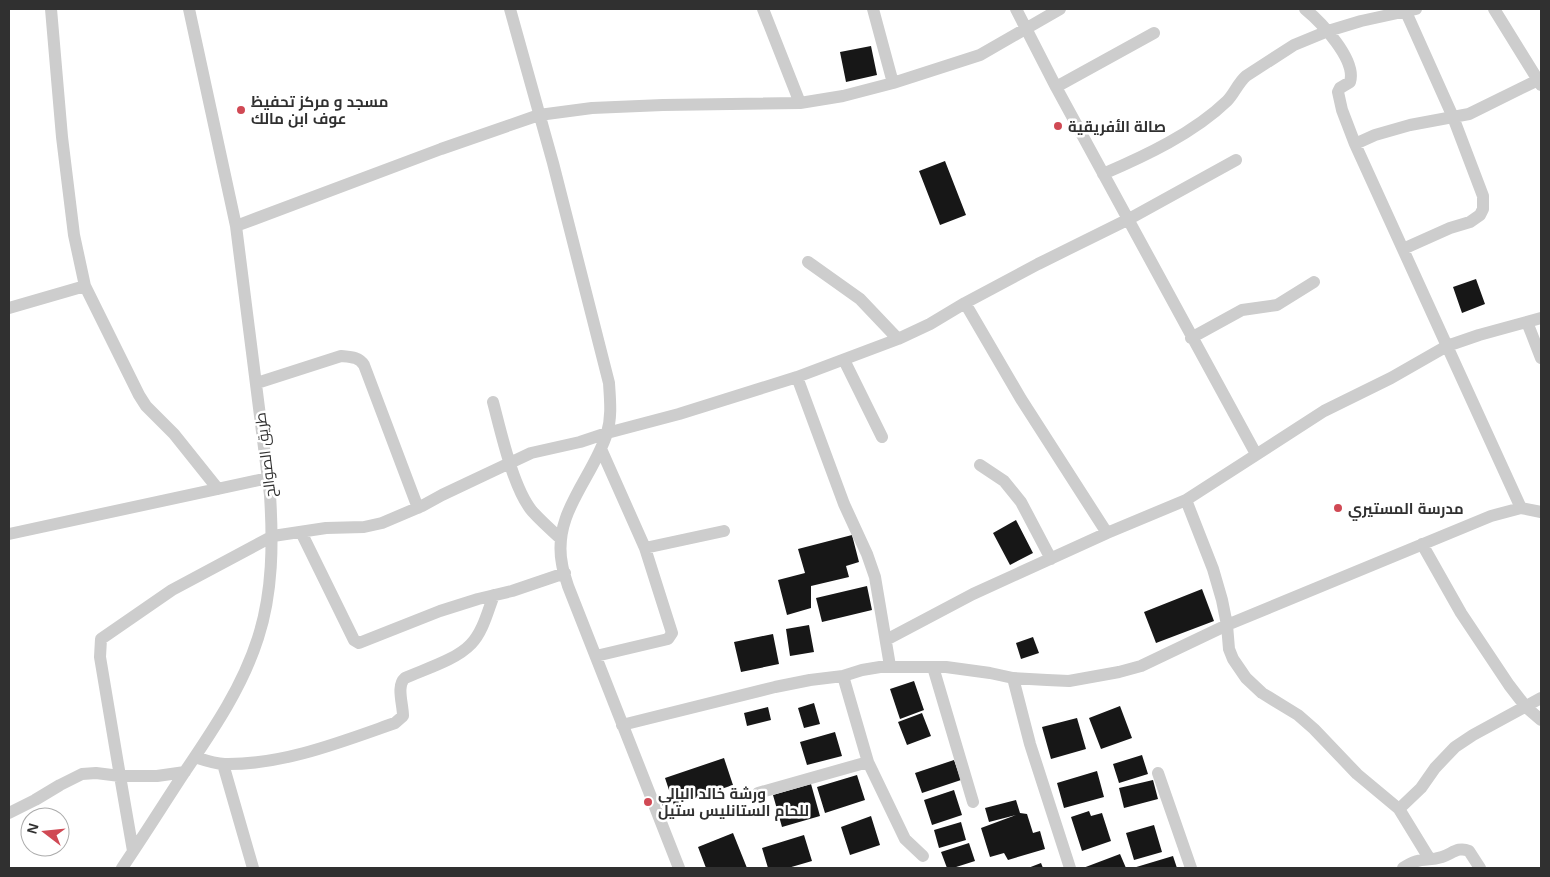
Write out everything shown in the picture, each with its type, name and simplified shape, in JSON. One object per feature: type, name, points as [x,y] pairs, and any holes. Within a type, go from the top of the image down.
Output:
[{"type":"street","points":[[51,9],[64,157],[74,235],[85,286],[139,395],[218,488]]},
{"type":"street","name":"طريق الصوالح","points":[[122,868],[221,719],[240,684],[259,636],[267,593],[273,536],[257,383],[236,226],[189,9]]},
{"type":"street","points":[[510,9],[609,383],[611,413],[607,433],[601,449],[572,500],[564,522],[561,539],[562,563],[564,573],[622,725],[679,868]]},
{"type":"street","points":[[763,9],[800,103]]},
{"type":"street","points":[[873,9],[893,83]]},
{"type":"street","points":[[1016,9],[1103,174],[1129,218],[1191,338],[1256,454]]},
{"type":"street","points":[[236,226],[441,149],[539,115],[592,108],[800,103],[843,96],[893,83],[980,55],[1060,9]]},
{"type":"street","points":[[1305,9],[1328,31],[1348,63],[1352,76],[1350,82],[1340,88],[1339,98],[1355,144],[1521,508]]},
{"type":"street","points":[[1355,144],[1375,135],[1410,124],[1469,114],[1540,83],[1494,9]]},
{"type":"street","points":[[1103,174],[1138,159],[1190,129],[1228,100],[1246,76],[1294,45],[1328,31],[1361,21],[1411,10],[1483,196],[1483,208],[1480,215],[1470,222],[1450,228],[1403,249]]},
{"type":"street","points":[[1056,87],[1154,32]]},
{"type":"street","points":[[133,851],[100,657],[101,639],[172,590],[273,536],[344,526],[364,527],[382,523],[418,508],[531,453],[580,442],[679,414],[797,377],[898,339],[930,324],[965,303],[1236,160]]},
{"type":"street","points":[[808,262],[860,299],[898,339]]},
{"type":"street","points":[[1191,338],[1242,310],[1277,305],[1314,282]]},
{"type":"street","points":[[9,308],[85,286]]},
{"type":"street","points":[[965,303],[1021,399],[1107,534]]},
{"type":"street","points":[[886,640],[973,594],[1186,500],[1324,411],[1391,378],[1447,346],[1541,318]]},
{"type":"street","points":[[1527,322],[1541,358]]},
{"type":"street","points":[[257,383],[342,356],[352,356],[361,360],[418,508]]},
{"type":"street","points":[[844,360],[882,437]]},
{"type":"street","points":[[797,377],[842,498],[870,562],[875,578],[890,666]]},
{"type":"street","points":[[493,402],[510,463],[525,501],[533,512],[561,539]]},
{"type":"street","points":[[596,656],[668,639],[672,633],[644,548],[601,449]]},
{"type":"street","points":[[980,465],[1004,482],[1021,502],[1052,560]]},
{"type":"street","points":[[9,534],[268,478]]},
{"type":"street","points":[[1186,500],[1213,569],[1222,600],[1229,649],[1233,659],[1246,678],[1262,693],[1304,720],[1357,774],[1399,809],[1429,858]]},
{"type":"street","points":[[622,725],[775,687],[890,666],[933,667],[990,673],[1013,678],[1068,680],[1119,672],[1141,666],[1227,625],[1491,516],[1521,508],[1541,512]]},
{"type":"street","points":[[644,548],[724,531]]},
{"type":"street","points":[[301,532],[357,643],[365,642],[440,611],[512,591],[564,573]]},
{"type":"street","points":[[1422,544],[1461,613],[1526,707],[1541,720]]},
{"type":"street","points":[[195,757],[223,764],[256,762],[296,755],[395,723],[403,716],[401,681],[456,655],[471,644],[479,632],[494,595]]},
{"type":"street","points":[[933,667],[973,802]]},
{"type":"street","points":[[843,676],[868,762],[905,839],[923,856]]},
{"type":"street","points":[[1013,678],[1030,744],[1070,868]]},
{"type":"street","points":[[1399,809],[1421,788],[1435,768],[1455,747],[1473,735],[1541,698]]},
{"type":"street","points":[[758,793],[868,762]]},
{"type":"street","points":[[223,764],[253,868]]},
{"type":"street","points":[[9,813],[82,774],[157,776],[185,772]]},
{"type":"street","points":[[1158,774],[1192,868]]},
{"type":"street","points":[[1403,868],[1416,860],[1441,858],[1460,849],[1469,851],[1480,868]]},
{"type":"building","points":[[871,46],[877,75],[846,82],[840,52]]},
{"type":"building","points":[[945,161],[966,215],[940,225],[919,171]]},
{"type":"building","points":[[1476,279],[1485,304],[1462,313],[1453,287]]},
{"type":"building","points":[[1016,520],[1033,553],[1010,565],[993,533]]},
{"type":"building","points":[[852,535],[859,562],[846,566],[849,577],[811,586],[811,608],[787,615],[778,580],[805,573],[798,549]]},
{"type":"building","points":[[867,586],[872,610],[822,622],[816,598]]},
{"type":"building","points":[[1202,589],[1214,621],[1156,643],[1144,612]]},
{"type":"building","points":[[809,625],[814,652],[790,656],[786,629]]},
{"type":"building","points":[[773,634],[779,664],[741,672],[734,642]]},
{"type":"building","points":[[1033,637],[1039,653],[1021,659],[1016,643]]},
{"type":"building","points":[[914,681],[924,710],[900,719],[890,689]]},
{"type":"building","points":[[814,703],[820,724],[804,728],[798,708]]},
{"type":"building","points":[[1120,706],[1132,738],[1101,749],[1089,718]]},
{"type":"building","points":[[768,707],[771,720],[747,726],[744,713]]},
{"type":"building","points":[[922,713],[931,736],[907,745],[898,722]]},
{"type":"building","points":[[1077,718],[1086,749],[1051,759],[1042,727]]},
{"type":"building","points":[[835,732],[842,756],[807,765],[800,742]]},
{"type":"building","points":[[1142,755],[1148,774],[1119,783],[1113,764]]},
{"type":"building","points":[[724,758],[733,785],[674,805],[665,778]]},
{"type":"building","points":[[954,760],[961,780],[922,793],[915,773]]},
{"type":"building","points":[[1097,771],[1104,797],[1064,808],[1057,783]]},
{"type":"building","points":[[857,775],[865,800],[825,813],[817,787]]},
{"type":"building","points":[[1153,780],[1158,799],[1124,808],[1119,788]]},
{"type":"building","points":[[811,784],[820,816],[782,827],[773,795]]},
{"type":"building","points":[[954,790],[962,815],[932,825],[924,800]]},
{"type":"building","points":[[1016,800],[1020,813],[1027,814],[1033,833],[1040,831],[1045,849],[1008,860],[1004,853],[990,857],[981,828],[1016,815],[989,822],[985,808]]},
{"type":"building","points":[[1089,811],[1091,816],[1102,813],[1111,841],[1082,851],[1071,817]]},
{"type":"building","points":[[871,816],[880,845],[850,855],[841,827]]},
{"type":"building","points":[[961,822],[966,840],[939,848],[934,830]]},
{"type":"building","points":[[1154,825],[1162,852],[1134,860],[1126,833]]},
{"type":"building","points":[[733,833],[747,868],[706,868],[698,847]]},
{"type":"building","points":[[804,835],[812,861],[788,868],[768,868],[762,848]]},
{"type":"building","points":[[969,843],[975,861],[947,868],[941,852]]},
{"type":"building","points":[[1120,854],[1126,868],[1083,868]]},
{"type":"building","points":[[1173,856],[1177,868],[1133,868]]},
{"type":"building","points":[[1041,863],[1043,868],[1028,868]]},
{"type":"place","name":"مسجد و مركز تحفيظ عوف ابن مالك","points":[[241,110]]},
{"type":"place","name":"صالة الأفريقية","points":[[1058,126]]},
{"type":"place","name":"مدرسة المستيري","points":[[1338,508]]},
{"type":"place","name":"ورشة خالد البالي للحام الستانليس ستيل","points":[[648,802]]}]
